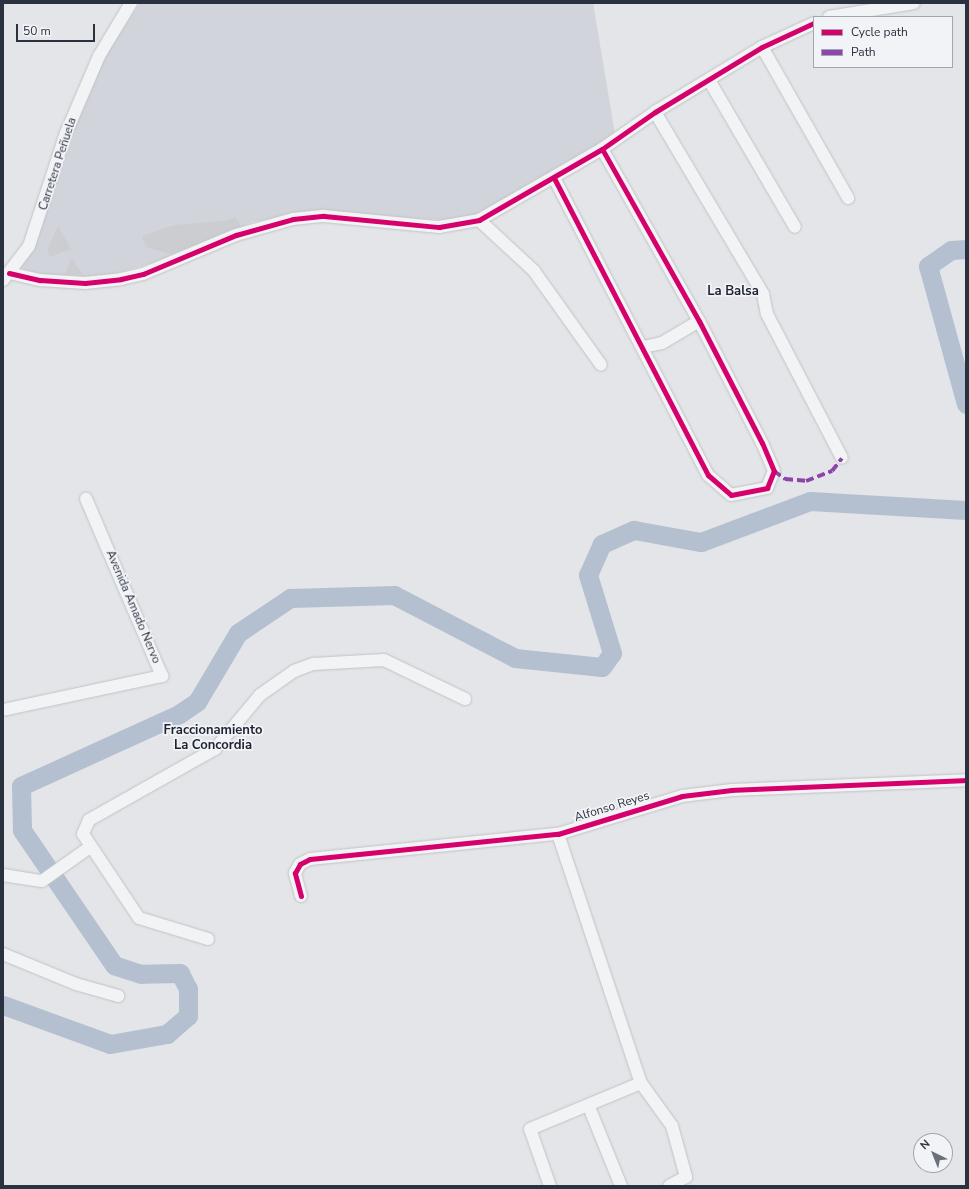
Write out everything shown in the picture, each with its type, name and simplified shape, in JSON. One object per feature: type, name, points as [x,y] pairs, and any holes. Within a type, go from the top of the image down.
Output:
[{"type":"street","name":"Carretera Peñuela","points":[[6,276],[29,246],[83,93],[131,3]]},
{"type":"street","points":[[835,16],[914,3]]},
{"type":"street","points":[[6,276],[85,283],[121,279],[171,264],[236,235],[292,219],[324,216],[439,226],[479,220],[602,150],[655,112],[762,47],[813,23]]},
{"type":"street","points":[[762,47],[848,198]]},
{"type":"street","points":[[709,80],[795,227]]},
{"type":"street","points":[[655,112],[763,294],[767,314],[842,458]]},
{"type":"street","points":[[554,178],[630,329],[643,347],[708,475],[731,495],[767,488],[774,471],[700,322],[602,150]]},
{"type":"street","points":[[479,220],[534,271],[601,365]]},
{"type":"street","points":[[643,347],[662,343],[700,322]]},
{"type":"street","name":"Avenida Amado Nervo","points":[[3,710],[162,676],[86,499]]},
{"type":"street","points":[[208,939],[139,918],[90,847],[83,834],[89,820],[216,748],[260,695],[294,671],[313,664],[384,660],[465,699]]},
{"type":"street","name":"Alfonso Reyes","points":[[301,896],[295,873],[300,864],[310,859],[558,834],[682,796],[732,790],[966,780]]},
{"type":"street","points":[[558,834],[641,1083],[672,1126],[686,1177],[669,1186]]},
{"type":"street","points":[[3,875],[42,881],[90,847]]},
{"type":"street","points":[[3,954],[76,984],[118,996]]},
{"type":"street","points":[[550,1186],[530,1129],[588,1107],[641,1083]]},
{"type":"street","points":[[588,1107],[621,1186]]},
{"type":"shaded area","points":[[140,3],[593,3],[615,134],[483,215],[449,220],[413,219],[314,211],[252,222],[174,257],[110,275],[63,277],[24,272],[21,264],[47,213],[69,135],[103,59]]},
{"type":"building","points":[[235,217],[241,226],[170,254],[146,247],[142,236],[174,225],[225,221]]},
{"type":"building","points":[[58,226],[71,249],[49,257],[48,248]]},
{"type":"building","points":[[72,258],[82,274],[65,274]]},
{"type":"waterway","points":[[966,249],[951,250],[928,266],[966,404]]},
{"type":"waterway","points":[[3,1005],[110,1044],[167,1034],[188,1016],[188,989],[180,973],[141,974],[114,965],[22,830],[21,786],[179,714],[197,702],[238,633],[290,598],[394,595],[515,658],[602,667],[612,653],[588,575],[602,544],[634,530],[701,542],[810,501],[966,510]]},
{"type":"marked path","points":[[774,471],[785,479],[806,481],[832,471],[842,458]]},
{"type":"cycle path","points":[[9,273],[40,280],[85,283],[121,279],[143,274],[236,235],[293,219],[324,216],[439,227],[479,220],[602,149],[655,112],[762,47],[813,23]]},
{"type":"cycle path","points":[[554,178],[708,475],[731,495],[767,488],[774,471],[762,443],[699,321],[602,149]]},
{"type":"cycle path","points":[[301,896],[295,873],[300,864],[310,859],[558,834],[682,796],[732,790],[966,780]]},
{"type":"district","name":"La Balsa","points":[[733,291]]},
{"type":"district","name":"Fraccionamiento La Concordia","points":[[213,738]]}]
